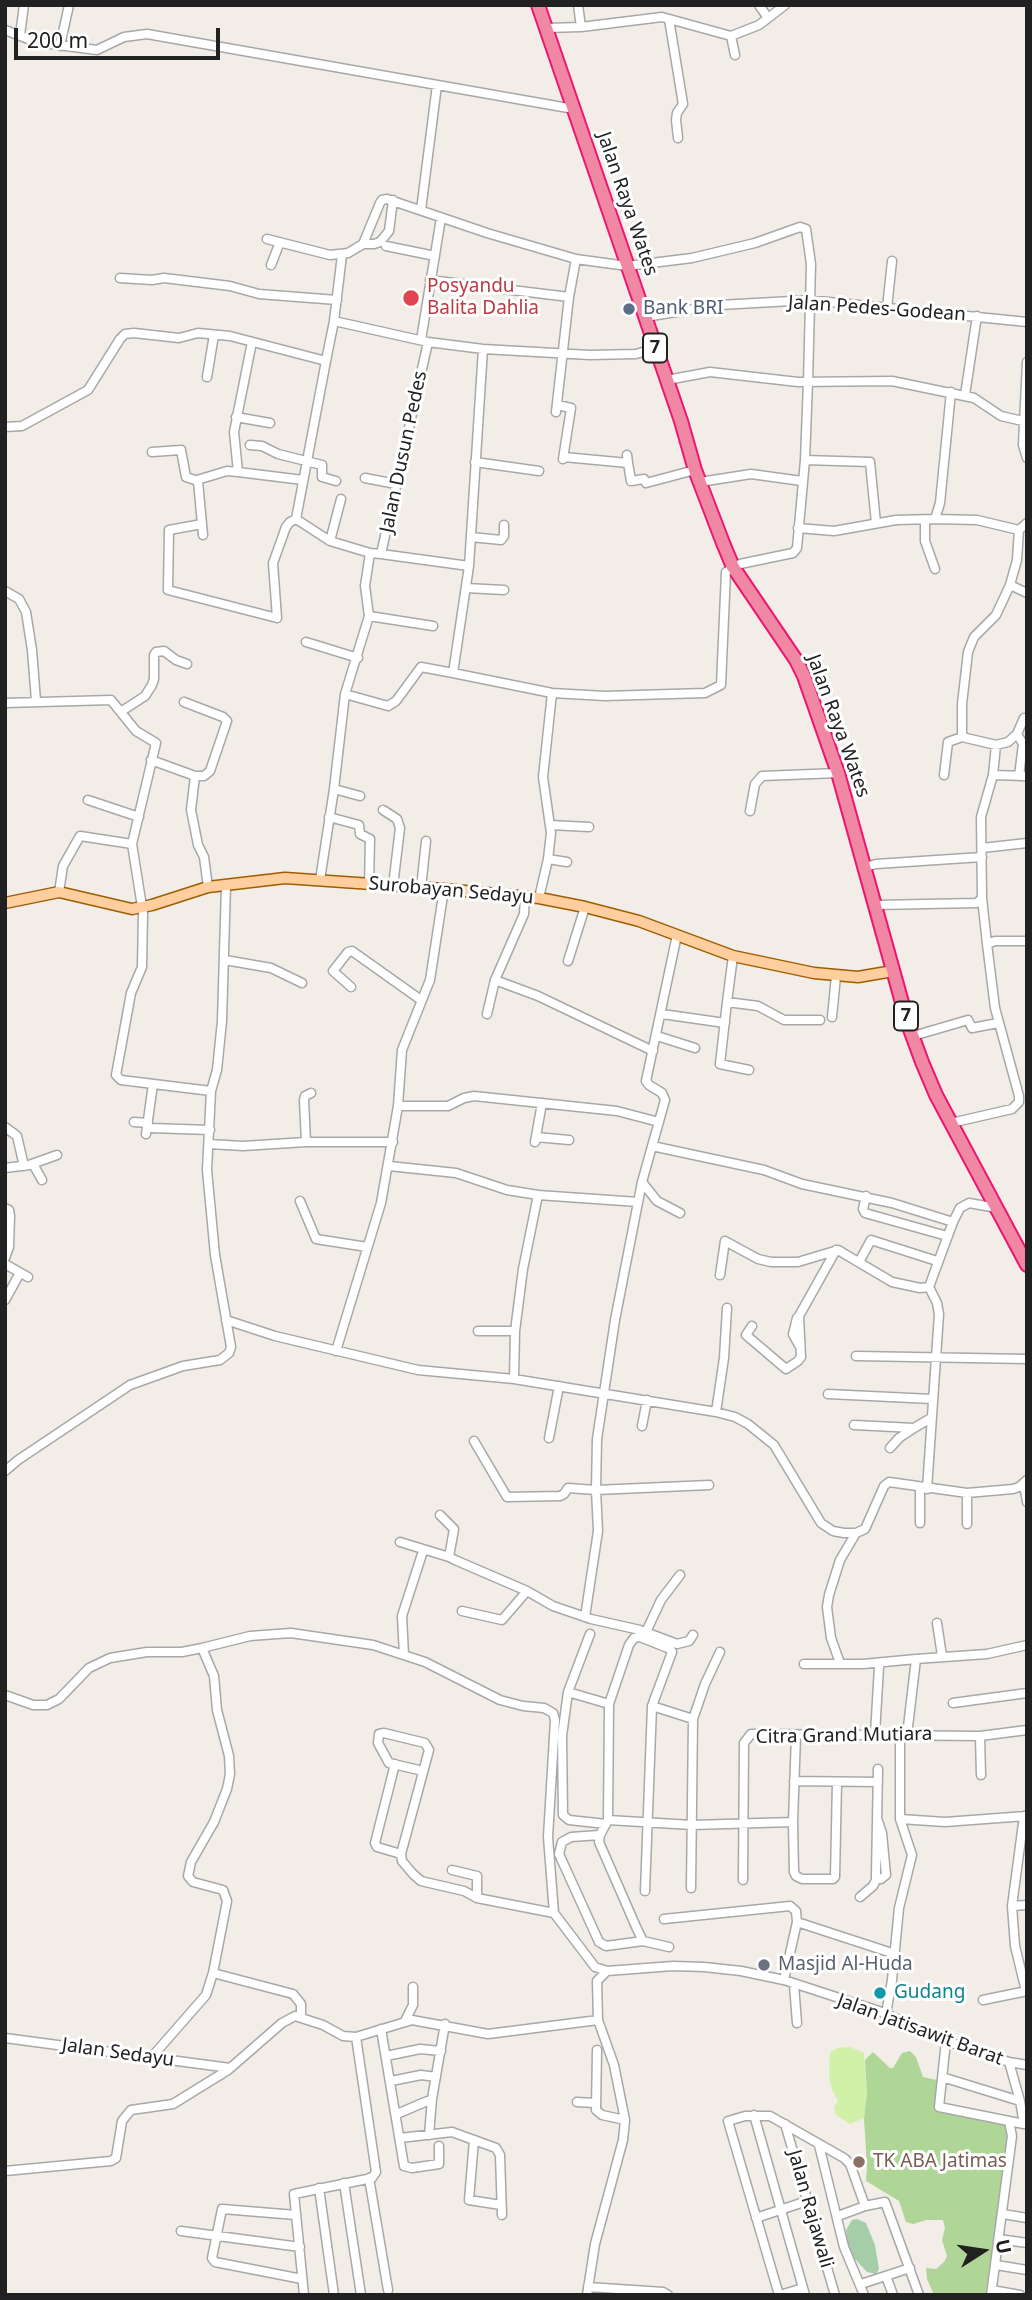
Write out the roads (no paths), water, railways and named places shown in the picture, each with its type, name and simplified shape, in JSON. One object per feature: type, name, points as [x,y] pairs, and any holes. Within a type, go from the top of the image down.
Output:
[{"type":"highway","name":"Jalan Raya Wates","points":[[538,5],[667,380],[695,470],[733,567],[804,676],[838,773],[893,971],[927,1073],[1027,1265]]},
{"type":"main road","name":"Surobayan Sedayu","points":[[5,903],[59,892],[123,908],[143,907],[208,887],[285,878],[444,889],[539,898],[584,907],[639,920],[733,956],[836,976],[858,977],[893,971]]},
{"type":"street","points":[[20,35],[24,5]]},
{"type":"street","points":[[60,46],[69,5]]},
{"type":"street","points":[[578,5],[581,27]]},
{"type":"street","points":[[760,5],[768,18]]},
{"type":"street","points":[[546,28],[581,27],[649,18],[669,19],[731,36],[750,30],[785,5]]},
{"type":"street","points":[[669,19],[683,104],[677,113],[678,138]]},
{"type":"street","points":[[5,30],[36,42],[97,50],[124,37],[148,34],[574,109]]},
{"type":"street","points":[[731,36],[735,55]]},
{"type":"street","points":[[421,210],[437,85]]},
{"type":"street","points":[[267,239],[330,255],[342,255],[363,244],[382,200],[393,200],[441,218],[576,259],[627,266],[701,257],[804,227],[811,264],[805,460],[797,548],[793,553],[728,569],[725,576],[721,685],[705,693],[605,696],[552,693],[421,667],[396,701],[388,706],[345,694]]},
{"type":"street","points":[[363,244],[380,242],[386,236],[393,200]]},
{"type":"street","name":"Jalan Dusun Pedes","points":[[320,880],[345,694],[369,616],[365,586],[370,553],[381,554],[396,484],[425,341],[430,280],[441,218]]},
{"type":"street","points":[[271,265],[280,242]]},
{"type":"street","points":[[386,246],[435,256]]},
{"type":"street","points":[[296,519],[334,321],[342,255]]},
{"type":"street","points":[[576,259],[556,409],[571,408],[564,459],[627,459],[631,481],[644,479],[646,482],[695,470]]},
{"type":"street","points":[[887,308],[892,261]]},
{"type":"street","points":[[120,278],[162,278],[230,286],[259,293],[337,300]]},
{"type":"street","points":[[430,280],[569,297]]},
{"type":"street","name":"Jalan Pedes-Godean","points":[[645,317],[720,305],[809,300],[1027,322]]},
{"type":"street","points":[[965,395],[977,316]]},
{"type":"street","points":[[334,321],[425,341],[483,349],[636,354],[656,348]]},
{"type":"street","points":[[5,428],[30,422],[92,386],[125,334],[179,338],[194,334],[230,336],[326,361]]},
{"type":"street","points":[[207,377],[214,335]]},
{"type":"street","points":[[238,472],[234,432],[252,342]]},
{"type":"street","points":[[453,673],[469,566],[483,349]]},
{"type":"street","points":[[1027,362],[1023,445],[1027,457]]},
{"type":"street","points":[[667,380],[710,372],[808,383],[892,381],[965,395],[1001,416],[1026,422]]},
{"type":"street","points":[[935,519],[940,503],[951,392]]},
{"type":"street","points":[[236,416],[270,423]]},
{"type":"street","points":[[250,445],[262,446],[278,454],[322,466],[322,477],[336,481]]},
{"type":"street","points":[[152,452],[181,450],[186,477],[197,480],[227,471],[303,480]]},
{"type":"street","points":[[805,460],[870,462],[876,523]]},
{"type":"street","points":[[475,462],[539,471]]},
{"type":"street","points":[[700,482],[751,474],[802,481]]},
{"type":"street","points":[[365,478],[396,484]]},
{"type":"street","points":[[197,480],[203,535]]},
{"type":"street","points":[[330,541],[341,499]]},
{"type":"street","points":[[202,524],[169,530],[168,590],[277,618],[273,563],[286,527],[296,519]]},
{"type":"street","points":[[296,519],[330,541],[370,553]]},
{"type":"street","points":[[797,528],[834,531],[913,519],[977,520],[1024,525],[1010,585],[996,615],[974,637],[968,652],[962,704],[962,737]]},
{"type":"street","points":[[925,520],[925,541],[935,569]]},
{"type":"street","points":[[471,537],[501,540],[504,537],[504,525]]},
{"type":"street","points":[[381,554],[469,566]]},
{"type":"street","points":[[1010,585],[1027,593]]},
{"type":"street","points":[[466,588],[504,590]]},
{"type":"street","points":[[5,591],[19,599],[26,612],[36,701]]},
{"type":"street","points":[[369,616],[433,626]]},
{"type":"street","points":[[306,642],[358,657]]},
{"type":"street","points":[[122,711],[145,696],[152,685],[156,652],[164,651],[187,664]]},
{"type":"street","points":[[539,898],[548,859],[550,825],[543,777],[552,693]]},
{"type":"street","points":[[5,703],[106,699],[115,703],[136,731],[156,743],[132,844],[143,907],[142,967],[131,993],[116,1075],[121,1080],[211,1091]]},
{"type":"street","points":[[152,760],[195,776],[204,776],[210,771],[228,721],[184,702]]},
{"type":"street","points":[[944,775],[947,742],[962,737],[996,745],[1008,742],[1017,734],[1024,718]]},
{"type":"street","points":[[993,775],[1023,776],[1023,744],[1017,734]]},
{"type":"street","points":[[996,745],[993,775],[982,811],[982,898],[999,1023],[1019,1096],[1017,1106]]},
{"type":"street","points":[[750,811],[755,784],[762,776],[838,773]]},
{"type":"street","points":[[195,776],[191,810],[196,838],[204,857],[208,887]]},
{"type":"street","points":[[334,789],[360,796]]},
{"type":"street","points":[[88,800],[139,817]]},
{"type":"street","points":[[383,810],[397,819],[400,828],[393,886]]},
{"type":"street","points":[[329,817],[359,825],[360,835],[370,839],[369,884]]},
{"type":"street","points":[[550,825],[589,827]]},
{"type":"street","points":[[59,892],[64,866],[80,836],[132,844]]},
{"type":"street","points":[[421,888],[416,857],[426,841]]},
{"type":"street","points":[[865,867],[982,853],[1027,843]]},
{"type":"street","points":[[393,886],[400,855],[416,857]]},
{"type":"street","points":[[548,859],[567,862]]},
{"type":"street","points":[[5,1471],[130,1385],[183,1366],[226,1358],[232,1347],[215,1255],[207,1170],[211,1091],[217,1070],[222,1021],[226,885]]},
{"type":"street","points":[[336,1351],[368,1247],[389,1166],[398,1106],[402,1050],[431,975],[444,889]]},
{"type":"street","points":[[487,1014],[495,979],[524,914],[525,897]]},
{"type":"street","points":[[875,905],[976,903],[982,898]]},
{"type":"street","points":[[568,961],[584,907]]},
{"type":"street","points":[[585,1617],[598,1531],[597,1439],[603,1393],[642,1182],[664,1095],[646,1081],[677,935]]},
{"type":"street","points":[[987,944],[995,941],[1027,941]]},
{"type":"street","points":[[351,987],[333,971],[348,952],[352,951],[421,1000]]},
{"type":"street","points":[[733,956],[720,1064],[749,1070]]},
{"type":"street","points":[[225,960],[271,968],[302,983]]},
{"type":"street","points":[[832,1017],[836,976]]},
{"type":"street","points":[[495,979],[538,996],[653,1051]]},
{"type":"street","points":[[727,1002],[758,1006],[784,1020],[820,1020]]},
{"type":"street","points":[[662,1014],[725,1023]]},
{"type":"street","points":[[913,1036],[968,1020],[972,1028],[999,1023]]},
{"type":"street","points":[[657,1036],[695,1048]]},
{"type":"street","points":[[148,1129],[153,1084]]},
{"type":"street","points":[[306,1142],[304,1100],[305,1096],[312,1093]]},
{"type":"street","points":[[398,1106],[448,1106],[474,1096],[624,1112],[659,1122]]},
{"type":"street","points":[[542,1104],[536,1140],[569,1140]]},
{"type":"street","points":[[951,1123],[1027,1105]]},
{"type":"street","points":[[134,1122],[148,1129],[209,1130]]},
{"type":"street","points":[[5,1126],[17,1136],[29,1165],[42,1180]]},
{"type":"street","points":[[209,1144],[243,1146],[306,1142],[393,1142]]},
{"type":"street","points":[[652,1146],[764,1170],[808,1185],[866,1196],[953,1222]]},
{"type":"street","points":[[5,1168],[29,1165],[57,1155]]},
{"type":"street","points":[[389,1166],[456,1173],[507,1190],[538,1195],[638,1202]]},
{"type":"street","points":[[642,1182],[657,1202],[680,1213]]},
{"type":"street","points":[[514,1379],[515,1331],[523,1269],[538,1195]]},
{"type":"street","points":[[866,1196],[863,1209],[866,1213],[947,1236]]},
{"type":"street","points":[[300,1202],[316,1239],[368,1247]]},
{"type":"street","points":[[920,1523],[939,1314],[929,1287],[960,1208],[966,1203],[998,1208]]},
{"type":"street","points":[[5,1208],[9,1210],[10,1216],[9,1247],[5,1258]]},
{"type":"street","points":[[716,1235],[758,1259],[771,1262],[798,1262],[836,1250],[892,1282],[920,1288],[929,1287]]},
{"type":"street","points":[[859,1262],[871,1240],[937,1261]]},
{"type":"street","points":[[720,1275],[725,1241]]},
{"type":"street","points":[[752,1326],[746,1335],[786,1369],[800,1359],[800,1346],[793,1334],[794,1323],[836,1250]]},
{"type":"street","points":[[5,1264],[24,1275],[5,1300]]},
{"type":"street","points":[[716,1412],[724,1358],[727,1308]]},
{"type":"street","points":[[226,1320],[275,1336],[418,1370],[514,1379],[716,1412],[748,1424],[774,1445],[821,1523],[833,1531],[856,1533],[865,1529],[886,1483],[892,1481],[967,1493],[1013,1489],[1026,1482],[1027,1502]]},
{"type":"street","points":[[478,1331],[515,1331]]},
{"type":"street","points":[[856,1356],[1027,1359]]},
{"type":"street","points":[[549,1438],[559,1386]]},
{"type":"street","points":[[828,1394],[932,1399]]},
{"type":"street","points":[[642,1426],[647,1400]]},
{"type":"street","points":[[890,1448],[899,1438],[931,1419]]},
{"type":"street","points":[[854,1425],[914,1428]]},
{"type":"street","points":[[474,1441],[507,1497],[560,1496],[568,1488],[596,1490],[709,1485]]},
{"type":"street","points":[[967,1493],[967,1524]]},
{"type":"street","points":[[440,1515],[454,1529],[449,1557]]},
{"type":"street","points":[[840,1663],[831,1638],[827,1607],[832,1581],[840,1560],[856,1533]]},
{"type":"street","points":[[400,1542],[449,1557],[527,1591],[553,1606],[585,1617],[646,1632],[669,1642],[681,1644],[689,1641],[693,1635]]},
{"type":"street","points":[[404,1655],[401,1623],[403,1610],[423,1551]]},
{"type":"street","points":[[646,1632],[661,1600],[680,1574]]},
{"type":"street","points":[[462,1611],[502,1620],[527,1591]]},
{"type":"street","points":[[937,1623],[942,1656]]},
{"type":"street","points":[[5,1695],[33,1705],[47,1705],[59,1699],[89,1668],[110,1658],[202,1648],[250,1636],[291,1633],[373,1645],[425,1662],[499,1700],[544,1708],[553,1713],[555,1720],[548,1837],[554,1913],[595,1967],[597,2020],[614,2065],[625,2120],[595,2244],[588,2291],[663,2291],[668,2295]]},
{"type":"street","points":[[590,1634],[568,1692],[562,1736],[564,1815],[569,1820],[692,1825],[793,1822]]},
{"type":"street","points":[[643,1941],[599,1842],[607,1822],[608,1704],[629,1645],[634,1638],[640,1637],[670,1649],[672,1656],[652,1706],[645,1891]]},
{"type":"street","points":[[804,1664],[987,1654],[1027,1645]]},
{"type":"street","points":[[150,2059],[206,1995],[213,1973],[227,1896],[223,1890],[190,1881],[188,1872],[191,1861],[222,1804],[230,1765],[217,1710],[214,1676],[202,1648]]},
{"type":"street","points":[[691,1888],[693,1719],[720,1652]]},
{"type":"street","points":[[886,2014],[899,1908],[912,1855],[900,1819],[903,1735],[916,1659]]},
{"type":"street","points":[[875,1734],[879,1667]]},
{"type":"street","points":[[568,1692],[608,1704]]},
{"type":"street","points":[[953,1703],[1027,1693]]},
{"type":"street","points":[[652,1706],[693,1719]]},
{"type":"street","name":"Citra Grand Mutiara","points":[[743,1823],[745,1739],[751,1734],[980,1735],[1027,1730]]},
{"type":"street","points":[[423,1771],[387,1761],[378,1743],[378,1736],[381,1733],[425,1743],[429,1749],[401,1854],[406,1866],[421,1881],[464,1891],[477,1898],[554,1913]]},
{"type":"street","points":[[796,1735],[793,1822],[795,1875],[803,1879],[835,1877],[837,1782]]},
{"type":"street","points":[[980,1735],[981,1775]]},
{"type":"street","points":[[395,1765],[374,1843],[377,1847],[401,1854]]},
{"type":"street","points":[[860,1897],[873,1886],[877,1878],[886,1875],[883,1833],[878,1821],[878,1769]]},
{"type":"street","points":[[794,1781],[878,1782]]},
{"type":"street","points":[[900,1819],[945,1822],[1025,1816],[1013,1906],[1015,1945],[1026,1991],[983,2000]]},
{"type":"street","points":[[743,1823],[743,1880]]},
{"type":"street","points":[[600,1835],[571,1837],[562,1842],[559,1854],[599,1942],[606,1946],[643,1941],[669,1947]]},
{"type":"street","points":[[452,1870],[477,1876],[477,1898]]},
{"type":"street","points":[[1013,1906],[1027,1905]]},
{"type":"street","points":[[664,1919],[790,1906],[796,1911],[797,1922],[784,1980]]},
{"type":"street","points":[[797,1922],[895,1954]]},
{"type":"street","name":"Jalan Jatisawit Barat","points":[[607,1971],[673,1966],[704,1967],[784,1980],[886,2014],[946,2041],[1009,2062],[1027,2065]]},
{"type":"street","points":[[595,1967],[607,1971],[597,1981]]},
{"type":"street","points":[[213,1973],[293,1994],[301,2004],[301,2017]]},
{"type":"street","points":[[794,1985],[797,2023]]},
{"type":"street","points":[[405,2021],[413,2005],[413,1987]]},
{"type":"street","points":[[5,2171],[111,2161],[116,2158],[122,2121],[131,2110],[170,2106],[230,2068],[290,2017],[301,2017],[343,2036],[356,2037],[405,2021],[444,2024],[488,2034],[597,2020]]},
{"type":"street","points":[[429,2135],[444,2024]]},
{"type":"street","points":[[381,2029],[404,2165],[409,2168],[439,2164],[439,2146]]},
{"type":"street","points":[[304,2295],[294,2194],[369,2179],[376,2172],[356,2037]]},
{"type":"street","name":"Jalan Sedayu","points":[[5,2038],[230,2068]]},
{"type":"street","points":[[946,2041],[938,2105],[940,2108],[1026,2124],[1009,2062]]},
{"type":"street","points":[[386,2056],[420,2049],[440,2052]]},
{"type":"street","points":[[597,2050],[595,2103],[599,2114],[625,2120]]},
{"type":"street","points":[[391,2081],[421,2075],[436,2077]]},
{"type":"street","points":[[942,2077],[1020,2101]]},
{"type":"street","points":[[397,2114],[432,2099]]},
{"type":"street","points":[[578,2102],[595,2103]]},
{"type":"street","points":[[754,2115],[804,2291],[779,2295],[727,2125],[732,2119],[754,2115],[770,2116],[848,2161],[865,2206]]},
{"type":"street","points":[[1009,2121],[1013,2133],[991,2292],[1020,2295]]},
{"type":"street","name":"Jalan Rajawali","points":[[785,2123],[835,2295]]},
{"type":"street","points":[[400,2138],[452,2132],[499,2151],[502,2215]]},
{"type":"street","points":[[474,2140],[468,2200],[501,2205]]},
{"type":"street","points":[[820,2145],[845,2247],[864,2295]]},
{"type":"street","points":[[369,2179],[388,2290]]},
{"type":"street","points":[[344,2183],[361,2295]]},
{"type":"street","points":[[319,2188],[334,2295]]},
{"type":"street","points":[[756,2218],[807,2201]]},
{"type":"street","points":[[838,2216],[882,2201],[887,2204],[919,2295]]},
{"type":"street","points":[[296,2215],[226,2207],[222,2209],[212,2258],[215,2262],[302,2279]]},
{"type":"street","points":[[1003,2214],[1027,2218]]},
{"type":"street","points":[[181,2231],[300,2247]]},
{"type":"street","points":[[999,2239],[1027,2243]]},
{"type":"street","points":[[996,2265],[1027,2270]]},
{"type":"street","points":[[861,2284],[910,2268]]},
{"type":"street","points":[[886,2276],[893,2295]]},
{"type":"place","name":"Posyandu Balita Dahlia","points":[[411,298]]},
{"type":"place","name":"Bank BRI","points":[[629,309]]},
{"type":"place","name":"Masjid Al-Huda","points":[[764,1965]]},
{"type":"place","name":"Gudang","points":[[880,1993]]},
{"type":"place","name":"TK ABA Jatimas","points":[[859,2162]]}]
